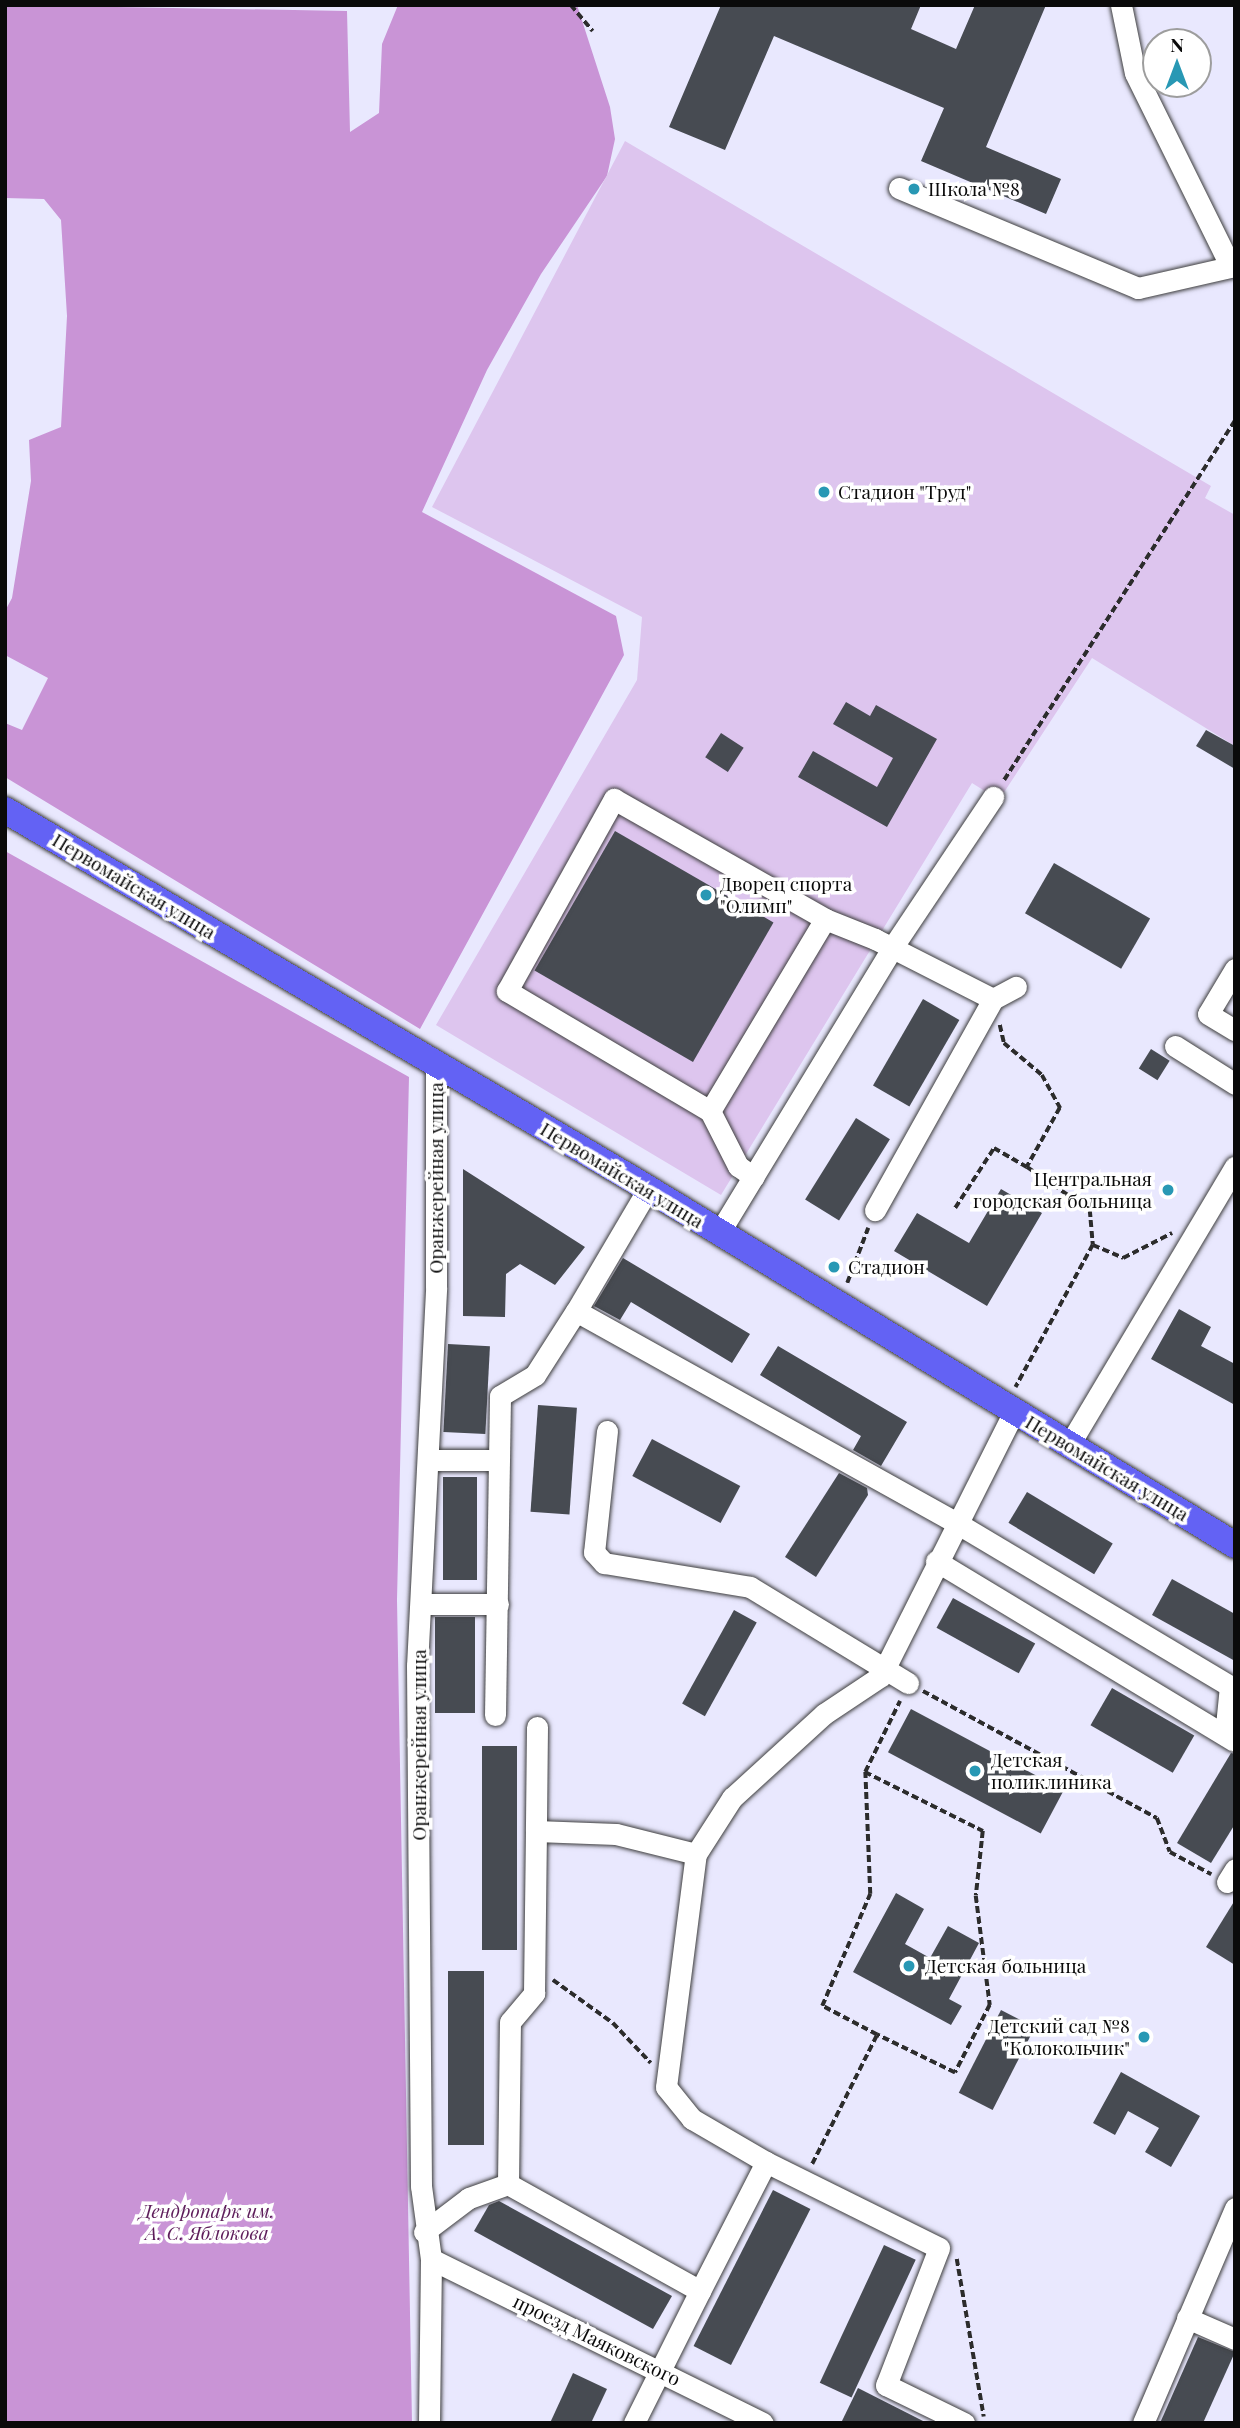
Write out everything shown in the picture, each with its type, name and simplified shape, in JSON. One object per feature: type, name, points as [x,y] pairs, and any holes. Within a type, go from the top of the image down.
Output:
[{"type":"main road","name":"Первомайская улица","points":[[5,810],[648,1189],[849,1311],[1015,1399],[1069,1444],[1235,1545]]},
{"type":"street","points":[[900,188],[1138,288],[1233,266],[1135,73],[1121,5]]},
{"type":"street","points":[[719,1233],[892,948],[993,797]]},
{"type":"street","points":[[754,1177],[738,1166],[710,1111],[507,991],[614,799],[825,919],[892,948],[993,999]]},
{"type":"street","points":[[710,1111],[825,919]]},
{"type":"street","points":[[1235,969],[1208,1014],[1235,1030]]},
{"type":"street","points":[[874,1210],[993,999],[1016,986]]},
{"type":"street","points":[[1175,1046],[1235,1084]]},
{"type":"street","name":"Оранжерейная улица","points":[[429,2423],[431,2259],[424,2232],[417,1680],[436,1287],[436,1066]]},
{"type":"street","points":[[1069,1444],[1235,1167]]},
{"type":"street","points":[[495,1715],[500,1396],[535,1375],[648,1189]]},
{"type":"street","points":[[576,1311],[960,1525],[1230,1686],[1230,1738]]},
{"type":"street","points":[[964,2423],[886,2385],[939,2248],[766,2162],[692,2119],[666,2087],[696,1854],[732,1798],[824,1714],[881,1676],[936,1561],[960,1525],[1015,1399]]},
{"type":"street","points":[[607,1431],[594,1552],[604,1563],[750,1587],[887,1667],[908,1684]]},
{"type":"street","points":[[428,1460],[499,1460]]},
{"type":"street","points":[[936,1561],[1230,1738]]},
{"type":"street","points":[[421,1604],[498,1604]]},
{"type":"street","points":[[509,2185],[510,2022],[534,1993],[537,1727]]},
{"type":"street","points":[[536,1831],[617,1834],[696,1854]]},
{"type":"street","points":[[634,2423],[766,2162]]},
{"type":"street","points":[[424,2232],[469,2198],[509,2185],[700,2291]]},
{"type":"street","points":[[1143,2423],[1235,2207]]},
{"type":"street","name":"проезд Маяковского","points":[[431,2259],[763,2423]]},
{"type":"street","points":[[1186,2318],[1235,2339]]},
{"type":"path","points":[[571,5],[593,31]]},
{"type":"path","points":[[993,797],[1235,421]]},
{"type":"path","points":[[993,999],[1004,1043],[1042,1075],[1060,1108],[1027,1167]]},
{"type":"path","points":[[954,1208],[994,1148],[1090,1210],[1093,1245],[1015,1399]]},
{"type":"path","points":[[849,1311],[846,1285],[874,1210]]},
{"type":"path","points":[[1093,1245],[1123,1258],[1205,1216]]},
{"type":"path","points":[[865,1772],[983,1831],[976,1896],[990,2004],[955,2073],[822,2006],[870,1894],[865,1772],[908,1684],[1157,1818],[1170,1852],[1231,1876]]},
{"type":"path","points":[[811,2166],[877,2035]]},
{"type":"green space","points":[[5,5],[347,11],[350,132],[379,113],[382,44],[398,5],[577,5],[610,107],[615,139],[607,176],[541,274],[487,370],[422,512],[616,616],[624,655],[420,1029],[5,777],[5,723],[22,730],[48,678],[5,655],[5,611],[12,598],[31,481],[29,440],[61,427],[67,316],[61,220],[44,199],[5,198]]},
{"type":"green space","name":"Дендропарк им. А. С. Яблокова","points":[[5,851],[409,1077],[397,1600],[412,2423],[5,2423]]},
{"type":"shaded area","name":"Стадион \"Труд\"","points":[[625,141],[1211,486],[1205,498],[1235,515],[1235,746],[1092,658],[999,800],[972,783],[721,1195],[436,1025],[637,680],[642,617],[432,507]]},
{"type":"building","points":[[721,5],[921,5],[911,29],[956,49],[975,5],[1046,5],[986,147],[1061,179],[1046,214],[921,161],[944,108],[774,36],[725,150],[669,127]]},
{"type":"building","points":[[846,702],[870,716],[876,705],[937,739],[887,827],[798,777],[813,751],[877,787],[893,758],[833,724]]},
{"type":"building","points":[[1206,730],[1235,746],[1235,769],[1196,746]]},
{"type":"building","points":[[721,733],[744,748],[728,772],[705,757]]},
{"type":"building","points":[[615,831],[773,922],[693,1062],[534,970]]},
{"type":"building","points":[[1054,863],[1150,918],[1121,969],[1025,913]]},
{"type":"building","points":[[923,999],[959,1020],[909,1107],[873,1086]]},
{"type":"building","points":[[1151,1049],[1170,1061],[1157,1080],[1139,1069]]},
{"type":"building","points":[[856,1118],[890,1139],[839,1221],[805,1199]]},
{"type":"building","points":[[463,1169],[585,1247],[555,1285],[520,1264],[506,1274],[505,1317],[463,1316]]},
{"type":"building","points":[[1001,1189],[1042,1213],[987,1306],[894,1251],[917,1213],[969,1243]]},
{"type":"building","points":[[623,1258],[750,1334],[732,1363],[631,1302],[620,1320],[594,1306]]},
{"type":"building","points":[[1179,1309],[1211,1327],[1201,1346],[1235,1364],[1235,1405],[1151,1359]]},
{"type":"building","points":[[448,1344],[490,1346],[485,1434],[443,1432]]},
{"type":"building","points":[[778,1346],[907,1422],[881,1466],[853,1450],[861,1436],[760,1375]]},
{"type":"building","points":[[538,1405],[577,1408],[569,1514],[531,1512]]},
{"type":"building","points":[[652,1439],[740,1486],[721,1523],[632,1476]]},
{"type":"building","points":[[839,1473],[867,1488],[868,1495],[816,1577],[785,1557]]},
{"type":"building","points":[[443,1477],[477,1477],[477,1580],[443,1580]]},
{"type":"building","points":[[1027,1492],[1113,1544],[1094,1574],[1008,1523]]},
{"type":"building","points":[[1172,1579],[1235,1614],[1235,1661],[1152,1615]]},
{"type":"building","points":[[953,1598],[1035,1644],[1019,1673],[937,1628]]},
{"type":"building","points":[[734,1610],[757,1623],[705,1716],[682,1704]]},
{"type":"building","points":[[435,1617],[475,1617],[475,1713],[435,1713]]},
{"type":"building","points":[[1112,1688],[1194,1735],[1173,1773],[1090,1725]]},
{"type":"building","name":"Детская поликлиника","points":[[911,1709],[1064,1790],[1041,1833],[888,1752]]},
{"type":"building","points":[[482,1746],[517,1746],[517,1950],[482,1950]]},
{"type":"building","points":[[1231,1753],[1235,1754],[1235,1824],[1211,1863],[1177,1843]]},
{"type":"building","points":[[896,1893],[924,1909],[905,1944],[930,1958],[948,1926],[979,1943],[949,1999],[962,2006],[951,2025],[853,1972]]},
{"type":"building","points":[[1235,1900],[1235,1965],[1206,1947]]},
{"type":"building","points":[[448,1971],[484,1971],[484,2145],[448,2145]]},
{"type":"building","points":[[1001,2010],[1035,2027],[993,2110],[959,2093]]},
{"type":"building","points":[[1121,2072],[1200,2116],[1171,2167],[1145,2152],[1159,2128],[1128,2111],[1115,2135],[1093,2123]]},
{"type":"building","points":[[773,2190],[810,2209],[731,2365],[694,2346]]},
{"type":"building","points":[[499,2201],[672,2296],[653,2329],[474,2231],[489,2205]]},
{"type":"building","points":[[884,2245],[916,2260],[851,2398],[820,2383]]},
{"type":"building","points":[[1198,2337],[1235,2352],[1203,2423],[1160,2423]]},
{"type":"building","points":[[573,2373],[607,2389],[591,2423],[550,2423]]},
{"type":"building","points":[[858,2388],[927,2423],[841,2423]]},
{"type":"place","name":"Школа №8","points":[[914,189]]},
{"type":"place","name":"Стадион \"Труд\"","points":[[824,492]]},
{"type":"place","name":"Дворец спорта \"Олимп\"","points":[[706,895]]},
{"type":"place","name":"Центральная городская больница","points":[[1168,1190]]},
{"type":"place","name":"Стадион","points":[[834,1267]]},
{"type":"place","name":"Детская поликлиника","points":[[975,1771]]},
{"type":"place","name":"Детская больница","points":[[909,1966]]},
{"type":"place","name":"Детский сад №8 \"Колокольчик\"","points":[[1144,2037]]}]
